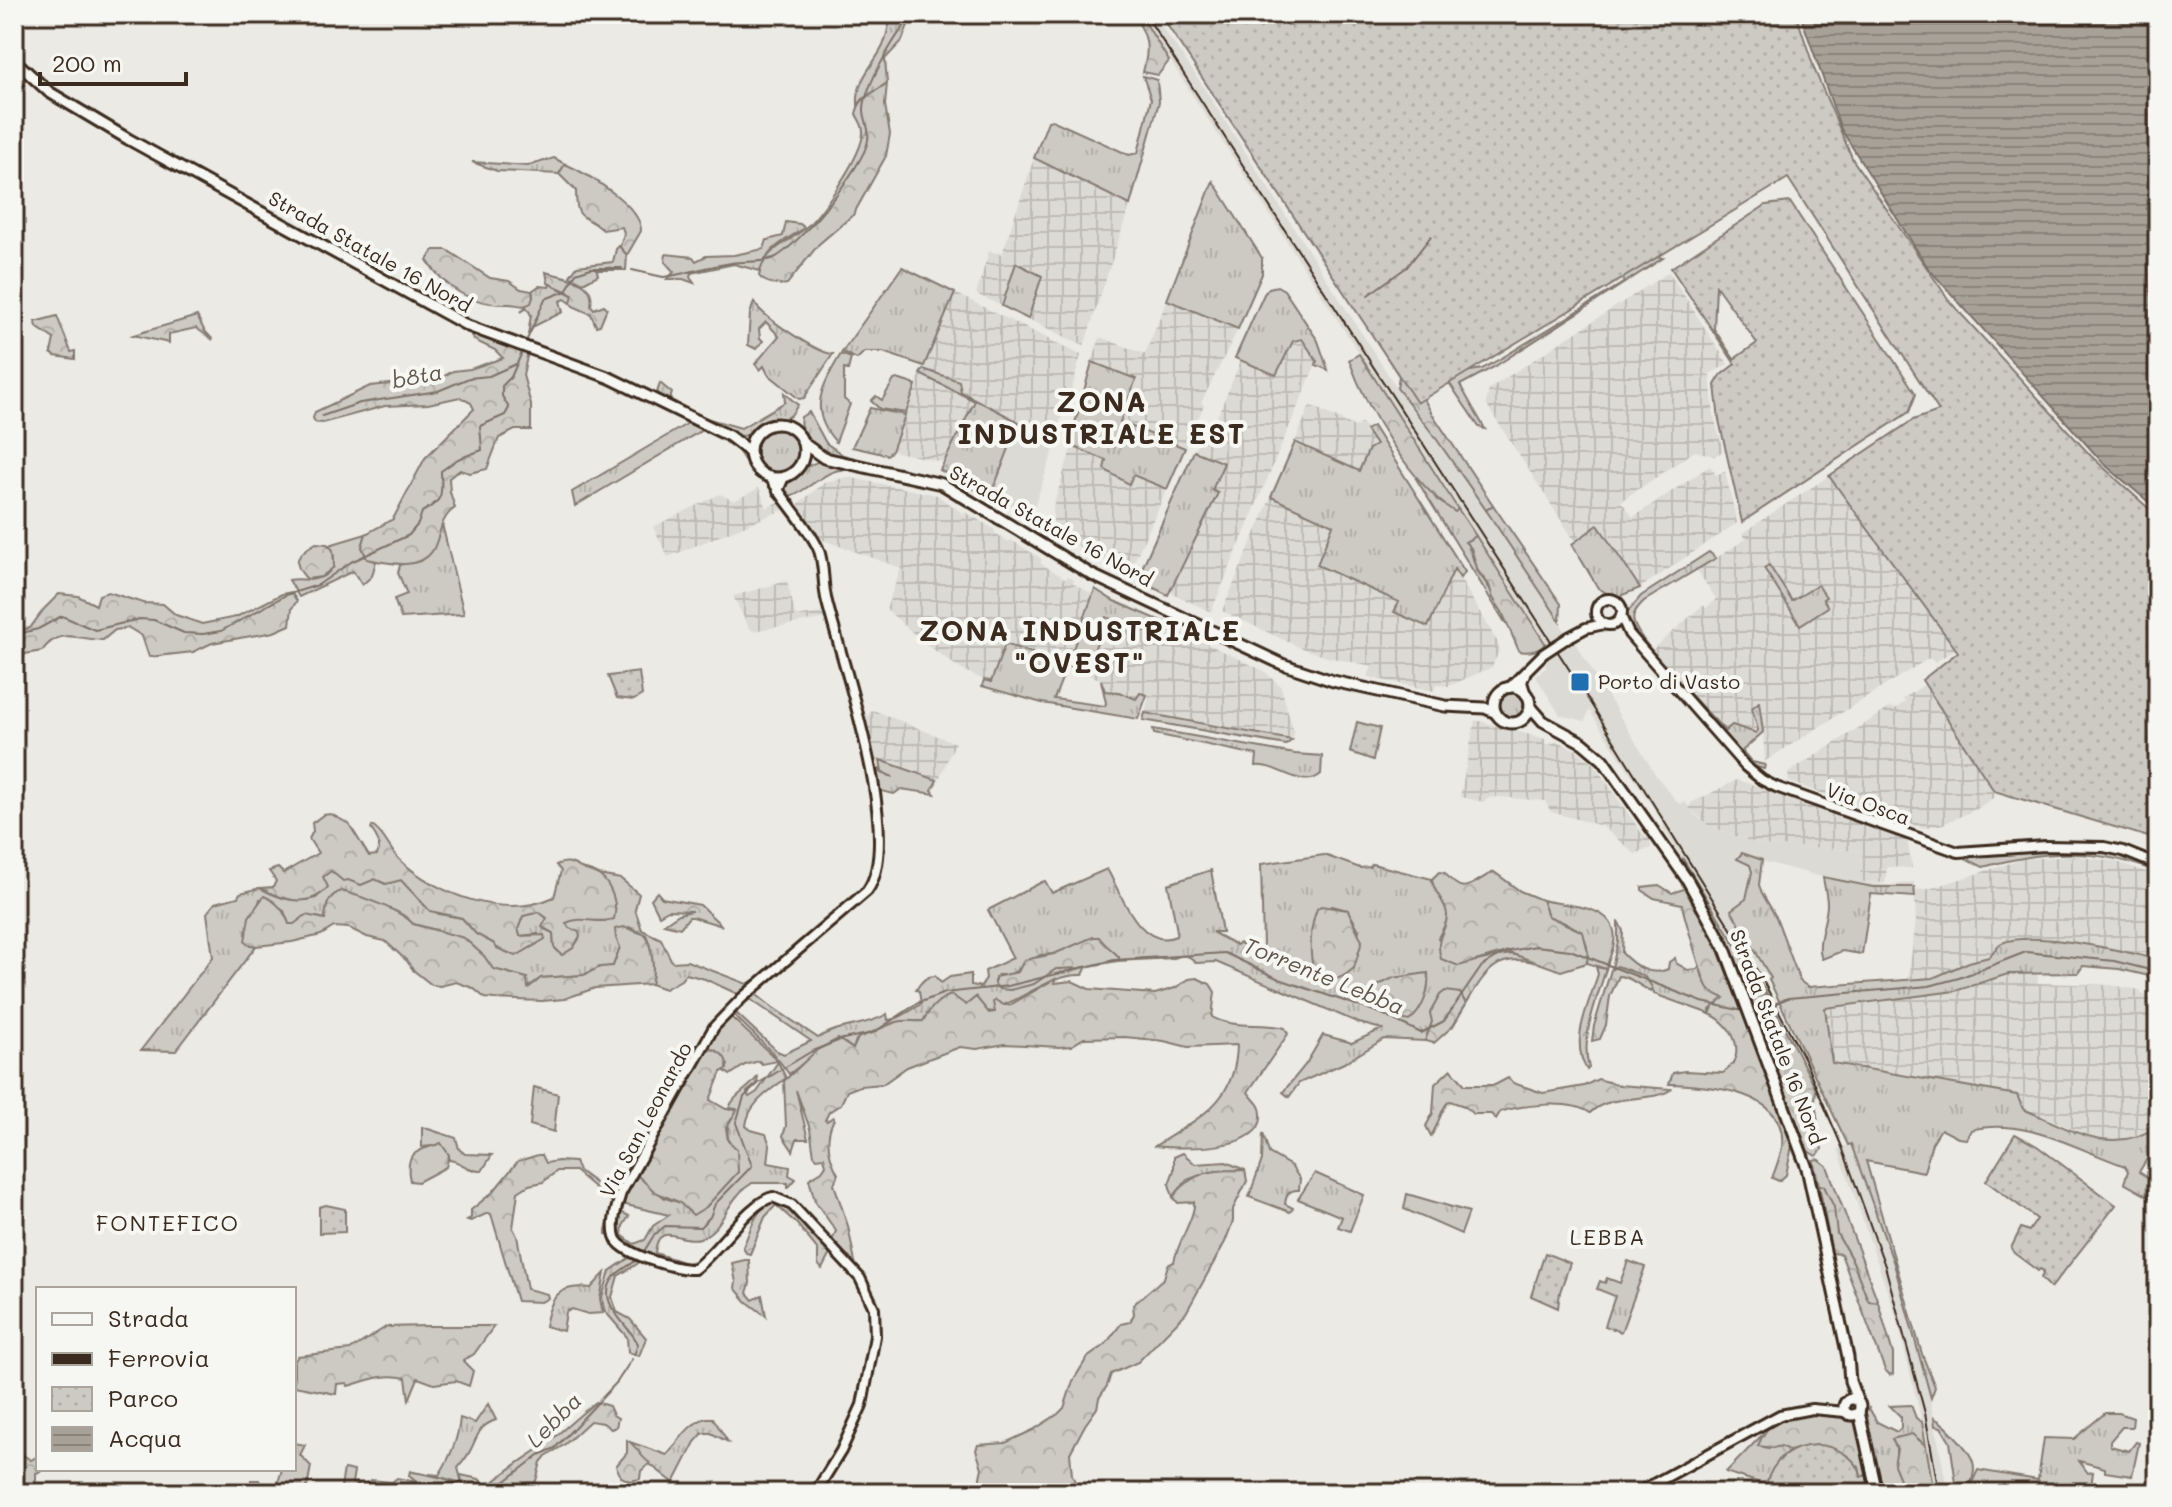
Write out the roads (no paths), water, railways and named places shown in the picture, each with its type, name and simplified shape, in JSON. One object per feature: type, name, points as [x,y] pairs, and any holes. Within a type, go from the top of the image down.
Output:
[{"type":"main road","name":"Strada Statale 16 Nord","points":[[14,60],[49,92],[128,139],[468,326],[610,378],[729,436],[750,452]]},
{"type":"main road","points":[[799,467],[803,460],[803,443],[789,427],[770,425],[755,436],[750,452],[756,468],[770,477],[784,477],[799,467],[807,461],[824,458]]},
{"type":"main road","name":"Strada Statale 16 Nord","points":[[729,436],[755,436]]},
{"type":"main road","name":"Strada Statale 16 Nord","points":[[803,443],[824,458],[942,484],[1092,575],[1282,664],[1333,681],[1445,706],[1482,708],[1496,713]]},
{"type":"main road","points":[[1482,708],[1509,688],[1519,689],[1526,695],[1530,706],[1524,719],[1509,723],[1496,713],[1496,699]]},
{"type":"main road","name":"Strada Statale 16 Nord","points":[[1530,706],[1543,721],[1591,748],[1611,771],[1709,916],[1732,963],[1812,1186],[1848,1357],[1848,1408],[1865,1438],[1877,1493]]},
{"type":"main road","name":"Strada Statale 16 Nord","points":[[1524,719],[1543,721]]},
{"type":"street","points":[[770,477],[778,492]]},
{"type":"street","points":[[778,492],[784,477]]},
{"type":"street","name":"Via San Leonardo","points":[[778,492],[819,550],[826,600],[873,772],[880,858],[878,873],[867,891],[742,998],[714,1027],[621,1193],[616,1209],[615,1236],[620,1245],[638,1254],[673,1267],[694,1269],[758,1204],[773,1197],[785,1199],[860,1278],[871,1297],[876,1319],[866,1390],[848,1436],[815,1493]]},
{"type":"street","points":[[1509,688],[1543,654],[1569,637],[1581,630],[1608,625],[1621,616],[1620,606],[1611,600],[1601,602],[1581,630]]},
{"type":"street","points":[[1596,611],[1598,619],[1608,625]]},
{"type":"street","name":"Via Osca","points":[[1621,616],[1629,634],[1745,766],[1776,787],[1950,851],[1977,853],[2045,846],[2104,847],[2158,865]]},
{"type":"street","name":"Via Osca","points":[[1608,625],[1629,634]]},
{"type":"street","points":[[1525,673],[1522,682],[1526,695]]},
{"type":"street","points":[[1637,1493],[1780,1415],[1803,1409],[1848,1408]]},
{"type":"water","points":[[1800,14],[2158,14],[2158,510],[2104,464],[1928,268],[1841,129]]},
{"type":"waterway","points":[[632,270],[663,277],[731,263],[769,260],[785,251],[828,205],[864,152],[868,140],[864,111],[869,88],[892,45],[915,14]]},
{"type":"waterway","points":[[1368,295],[1407,267],[1431,236]]},
{"type":"waterway","points":[[525,344],[545,299],[566,291],[576,273],[591,268],[622,268]]},
{"type":"waterway","points":[[14,635],[38,629],[62,616],[95,630],[140,619],[154,620],[184,633],[221,631],[286,595],[318,585],[351,562],[409,535],[418,524],[422,512],[438,500],[442,486],[441,471],[458,459],[482,450],[480,426],[505,415],[509,408],[502,396],[502,386],[511,377],[523,350]]},
{"type":"waterway","name":"b8ta","points":[[322,416],[360,403],[438,391],[469,378],[489,376],[516,364]]},
{"type":"waterway","name":"Torrente Lebba","points":[[643,1253],[654,1235],[665,1226],[700,1227],[710,1217],[715,1204],[752,1166],[736,1123],[744,1097],[759,1083],[812,1051],[843,1039],[873,1033],[918,1003],[945,993],[1008,986],[1114,960],[1225,953],[1279,979],[1380,1013],[1421,1033],[1444,1021],[1482,966],[1505,952],[1536,946],[1570,950],[1702,1002],[1743,1011]]},
{"type":"waterway","name":"Torrente Lebba","points":[[1750,1010],[1765,1008],[1788,998],[1929,986],[2026,952],[2114,961],[2158,972]]},
{"type":"waterway","name":"Lebba","points":[[634,1355],[638,1344],[615,1313],[608,1296],[614,1277],[639,1258]]},
{"type":"waterway","name":"Lebba","points":[[490,1493],[539,1455],[555,1448],[617,1382],[632,1359]]},
{"type":"railway","points":[[1145,14],[1578,683],[1761,977],[1805,1061],[1842,1147],[1885,1266],[1925,1413],[1939,1493]]},
{"type":"place","name":"Porto di Vasto","points":[[1580,682]]},
{"type":"district","name":"ZONA INDUSTRIALE EST","points":[[1102,418]]},
{"type":"district","name":"ZONA INDUSTRIALE \"OVEST\"","points":[[1080,647]]},
{"type":"district","name":"FONTEFICO","points":[[168,1223]]},
{"type":"district","name":"LEBBA","points":[[1608,1237]]}]
